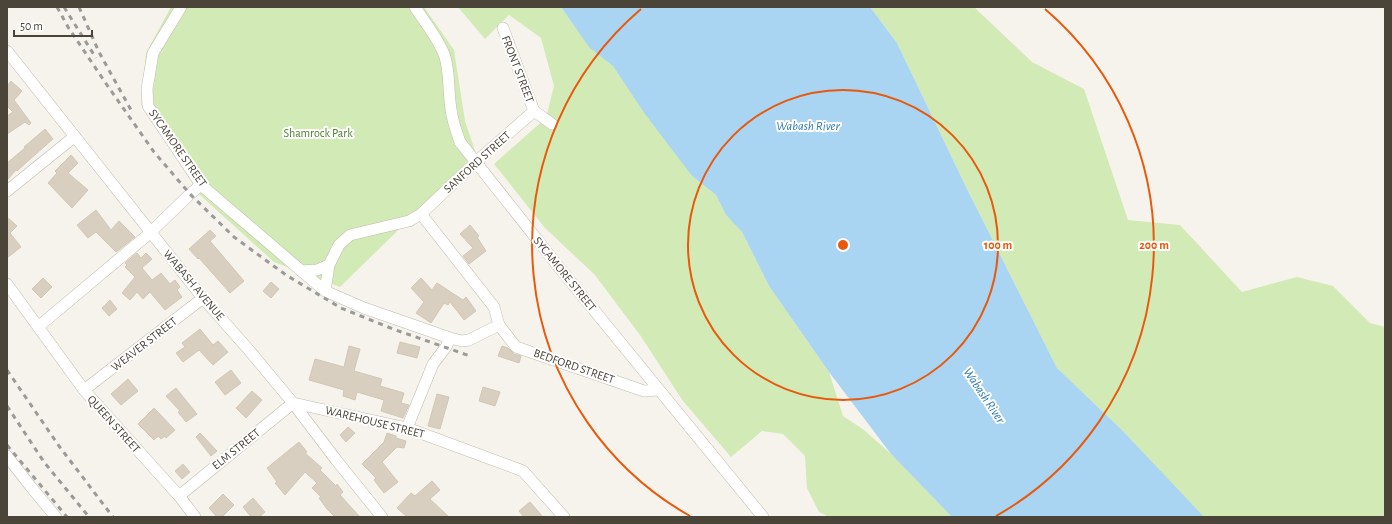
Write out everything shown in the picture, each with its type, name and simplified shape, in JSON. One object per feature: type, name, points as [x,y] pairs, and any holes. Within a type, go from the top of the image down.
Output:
[{"type":"street","name":"SYCAMORE STREET","points":[[181,7],[153,54],[147,89],[148,106],[201,185],[325,291],[364,308],[450,338]]},
{"type":"street","name":"SYCAMORE STREET","points":[[415,7],[439,44],[444,56],[447,67],[451,110],[460,142],[558,266],[763,517]]},
{"type":"street","name":"FRONT STREET","points":[[503,28],[534,111],[552,124]]},
{"type":"street","name":"WABASH AVENUE","points":[[7,52],[150,233],[203,298],[293,403],[382,517]]},
{"type":"street","name":"SANFORD STREET","points":[[325,291],[329,265],[339,245],[350,235],[409,221],[421,214],[476,162],[534,111]]},
{"type":"street","points":[[7,191],[74,137]]},
{"type":"street","points":[[38,327],[150,233],[201,185]]},
{"type":"street","name":"BEDFORD STREET","points":[[421,214],[494,306],[498,325],[516,347],[644,391],[659,390]]},
{"type":"street","points":[[300,271],[317,270],[329,265]]},
{"type":"street","name":"QUEEN STREET","points":[[7,284],[84,390],[179,496],[195,517]]},
{"type":"street","name":"WEAVER STREET","points":[[84,390],[203,298]]},
{"type":"street","points":[[408,428],[433,364],[446,347],[450,338],[462,341],[469,340],[498,325]]},
{"type":"street","name":"WAREHOUSE STREET","points":[[293,403],[408,428],[523,471],[564,517]]},
{"type":"street","name":"ELM STREET","points":[[179,496],[293,403]]},
{"type":"street","points":[[7,456],[56,517]]},
{"type":"green space","name":"Shamrock Park","points":[[171,7],[424,7],[454,50],[465,121],[476,154],[340,287],[274,262],[201,196],[141,105],[146,53]]},
{"type":"green space","points":[[458,7],[561,7],[588,45],[613,66],[692,176],[716,195],[726,215],[742,232],[769,286],[829,372],[843,416],[864,430],[891,454],[952,517],[829,517],[819,512],[807,488],[805,456],[783,434],[762,431],[731,457],[683,401],[640,335],[595,275],[545,228],[494,164],[546,118],[554,86],[541,38],[509,15],[485,39]]},
{"type":"green space","points":[[870,7],[974,7],[1032,62],[1084,89],[1128,220],[1180,225],[1242,292],[1297,277],[1333,286],[1370,323],[1385,327],[1385,517],[1203,517],[1122,430],[1057,368],[966,187],[897,43]]},
{"type":"water","name":"Wabash River","points":[[561,7],[870,7],[897,43],[966,187],[1057,368],[1122,430],[1204,517],[952,517],[891,454],[829,372],[769,286],[742,232],[726,215],[716,195],[692,176],[645,114],[613,66],[589,47]]},
{"type":"building","points":[[11,81],[22,91],[14,100],[31,123],[29,125],[25,122],[7,134],[7,116],[13,112],[8,107],[7,108],[7,86]]},
{"type":"building","points":[[45,129],[53,139],[17,171],[16,170],[7,180],[7,163]]},
{"type":"building","points":[[71,155],[78,163],[68,173],[88,190],[72,208],[48,183],[57,173],[55,171]]},
{"type":"building","points":[[96,210],[111,230],[119,221],[135,237],[116,252],[96,232],[88,238],[77,225]]},
{"type":"building","points":[[7,217],[17,226],[10,233],[21,247],[7,258]]},
{"type":"building","points":[[470,225],[479,236],[477,237],[486,251],[469,264],[463,256],[473,248],[460,234]]},
{"type":"building","points":[[210,230],[216,236],[210,241],[244,281],[230,293],[189,249]]},
{"type":"building","points":[[137,253],[141,258],[146,253],[152,259],[142,268],[152,280],[161,273],[170,284],[175,280],[180,287],[177,290],[182,297],[165,310],[150,292],[143,299],[137,292],[130,300],[122,293],[135,277],[125,267],[127,265],[125,263]]},
{"type":"building","points":[[43,278],[52,287],[41,298],[32,289]]},
{"type":"building","points":[[421,278],[432,290],[437,283],[463,300],[466,297],[476,311],[464,320],[450,302],[448,305],[444,303],[431,323],[416,313],[424,302],[411,288]]},
{"type":"building","points":[[271,282],[279,289],[271,298],[263,291]]},
{"type":"building","points":[[110,300],[117,309],[109,316],[102,308]]},
{"type":"building","points":[[200,329],[213,345],[218,341],[228,352],[213,365],[199,350],[183,362],[176,353],[185,347],[182,343]]},
{"type":"building","points":[[400,342],[420,347],[417,358],[397,353]]},
{"type":"building","points":[[349,346],[360,349],[354,371],[382,379],[380,386],[404,393],[401,403],[409,405],[403,418],[381,411],[384,400],[357,392],[355,400],[343,396],[344,390],[309,380],[315,359],[344,367]]},
{"type":"building","points":[[502,346],[508,348],[514,354],[521,356],[519,363],[498,356]]},
{"type":"building","points":[[231,370],[241,383],[225,395],[215,382]]},
{"type":"building","points":[[128,379],[138,391],[121,405],[111,394]]},
{"type":"building","points":[[483,387],[500,392],[495,406],[479,401]]},
{"type":"building","points":[[176,388],[197,414],[186,422],[178,412],[180,411],[166,396]]},
{"type":"building","points":[[252,391],[262,400],[246,418],[236,408]]},
{"type":"building","points":[[437,394],[449,397],[440,429],[428,426]]},
{"type":"building","points":[[154,408],[175,430],[166,438],[165,436],[161,439],[158,436],[154,440],[138,424]]},
{"type":"building","points":[[348,427],[355,433],[346,442],[340,435]]},
{"type":"building","points":[[200,433],[217,451],[211,456],[196,437]]},
{"type":"building","points":[[387,433],[406,441],[404,448],[397,447],[382,462],[398,482],[384,493],[374,480],[376,478],[362,464],[384,442]]},
{"type":"building","points":[[299,442],[307,452],[305,453],[322,468],[320,470],[336,486],[337,484],[343,492],[340,495],[360,517],[335,517],[319,498],[321,497],[312,488],[317,483],[305,472],[285,495],[275,483],[277,482],[267,468]]},
{"type":"building","points":[[183,464],[190,472],[182,479],[175,471]]},
{"type":"building","points":[[432,481],[440,490],[430,499],[449,517],[407,517],[397,508],[411,493],[415,496]]},
{"type":"building","points":[[223,494],[234,505],[222,517],[217,517],[209,508]]},
{"type":"building","points":[[253,498],[265,512],[259,517],[251,517],[243,507]]},
{"type":"building","points":[[530,502],[543,517],[524,517],[519,511]]},
{"type":"railway","points":[[57,7],[68,27],[154,152],[190,194],[234,237],[286,275],[341,308],[393,329],[470,356]]},
{"type":"railway","points":[[64,7],[96,58]]},
{"type":"railway","points":[[79,7],[99,52],[131,110]]},
{"type":"railway","points":[[7,370],[59,446],[113,517]]},
{"type":"railway","points":[[7,406],[44,462],[89,517]]},
{"type":"railway","points":[[7,445],[67,517]]}]
